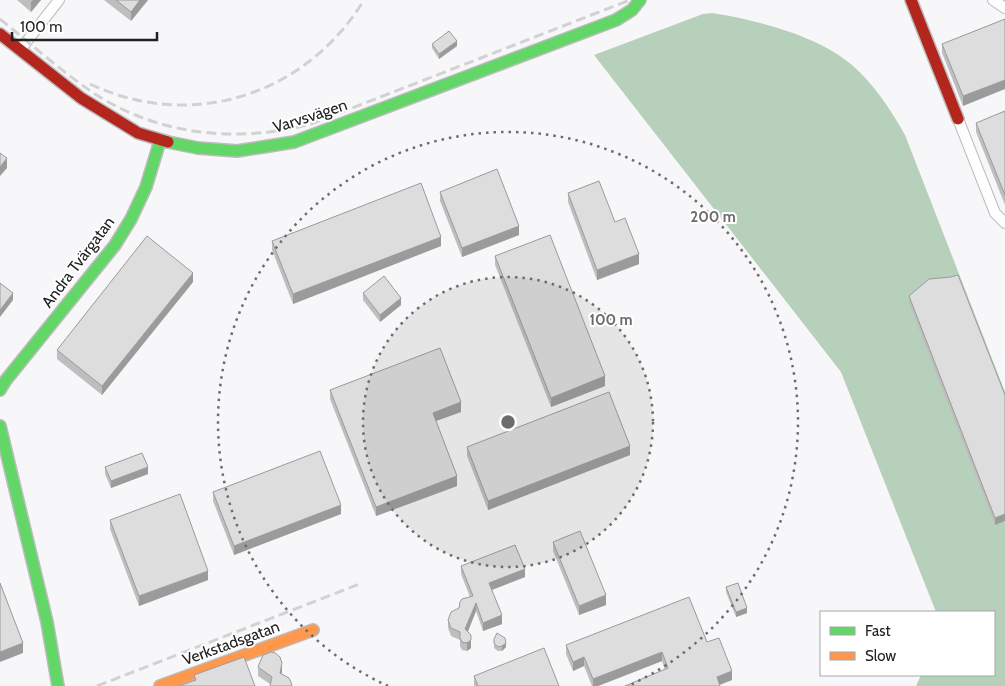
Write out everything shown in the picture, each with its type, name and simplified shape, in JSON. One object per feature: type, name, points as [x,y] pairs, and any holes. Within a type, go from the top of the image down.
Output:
[{"type":"street","points":[[20,50],[59,0]]},
{"type":"street","name":"Varvsvägen","points":[[0,34],[58,81],[98,110],[138,133],[160,141],[198,148],[237,151],[294,142],[616,20],[632,10],[640,0]]},
{"type":"street","points":[[911,0],[995,213],[1005,223]]},
{"type":"street","points":[[993,0],[1005,8]]},
{"type":"street","name":"Andra Tvärgatan","points":[[0,390],[6,380],[115,245],[131,219],[146,187],[160,141]]},
{"type":"street","points":[[0,426],[45,613],[58,686]]},
{"type":"street","name":"Verkstadsgatan","points":[[160,686],[312,630]]},
{"type":"shaded area","points":[[712,13],[748,20],[785,30],[822,45],[838,54],[860,72],[875,89],[905,135],[1005,392],[1005,686],[916,686],[921,676],[995,676],[995,611],[936,611],[841,372],[594,55],[703,14]]},
{"type":"building","points":[[116,0],[140,0],[131,12]]},
{"type":"building","points":[[1005,19],[1005,80],[963,96],[942,44]]},
{"type":"building","points":[[449,31],[457,41],[439,54],[432,44]]},
{"type":"building","points":[[1005,111],[1005,195],[976,123]]},
{"type":"building","points":[[0,153],[7,158],[0,167]]},
{"type":"building","points":[[497,169],[519,226],[462,248],[440,192]]},
{"type":"building","points":[[599,181],[615,222],[625,218],[639,254],[597,270],[568,193]]},
{"type":"building","points":[[421,183],[441,237],[293,294],[272,241]]},
{"type":"building","points":[[550,235],[605,376],[551,398],[495,256]]},
{"type":"building","points":[[147,236],[193,273],[102,386],[57,350]]},
{"type":"building","points":[[958,275],[1005,395],[1005,514],[995,518],[909,296],[929,279]]},
{"type":"building","points":[[384,276],[401,298],[380,315],[363,293]]},
{"type":"building","points":[[0,283],[13,293],[0,310]]},
{"type":"building","points":[[440,348],[461,402],[433,413],[457,476],[376,507],[330,390]]},
{"type":"building","points":[[609,392],[630,446],[488,501],[467,447]]},
{"type":"building","points":[[320,451],[341,505],[234,546],[213,492]]},
{"type":"building","points":[[142,453],[148,467],[111,481],[105,467]]},
{"type":"building","points":[[180,494],[208,571],[139,596],[110,520]]},
{"type":"building","points":[[580,531],[606,595],[579,606],[553,542]]},
{"type":"building","points":[[515,545],[525,569],[489,583],[502,615],[483,623],[476,603],[465,629],[471,635],[471,640],[467,643],[462,642],[460,632],[451,628],[448,620],[451,612],[459,608],[462,599],[473,596],[461,566]]},
{"type":"building","points":[[0,583],[23,643],[0,652]]},
{"type":"building","points":[[738,583],[747,608],[736,612],[726,587]]},
{"type":"building","points":[[689,597],[707,642],[719,638],[732,671],[717,677],[720,686],[625,686],[668,668],[662,652],[593,679],[584,657],[573,662],[566,645]]},
{"type":"building","points":[[497,633],[505,638],[506,643],[498,647],[494,643]]},
{"type":"building","points":[[544,648],[559,686],[478,686],[474,676]]},
{"type":"building","points":[[271,652],[280,657],[282,663],[280,673],[289,678],[292,686],[270,686],[272,677],[258,667],[263,655]]},
{"type":"building","points":[[244,657],[255,686],[179,686],[196,680],[194,675]]},
{"type":"railway","points":[[90,84],[129,98],[168,104],[206,104],[244,96],[279,81],[311,60],[340,33],[364,0]]},
{"type":"railway","points":[[0,19],[71,77],[95,94],[120,108],[146,119],[173,127],[200,132],[228,134],[283,130],[311,124],[630,0]]},
{"type":"railway","points":[[97,686],[362,583]]},
{"type":"traffic: fast","points":[[168,142],[198,148],[237,151],[294,142],[616,20],[632,10],[640,0]]},
{"type":"traffic: fast","points":[[0,390],[6,380],[115,245],[131,219],[146,187],[160,141]]},
{"type":"traffic: fast","points":[[0,426],[47,622],[58,686]]},
{"type":"traffic: slow","points":[[160,686],[313,630]]},
{"type":"traffic: jam","points":[[911,0],[958,119]]},
{"type":"traffic: jam","points":[[0,34],[81,98],[138,133],[168,142]]}]
